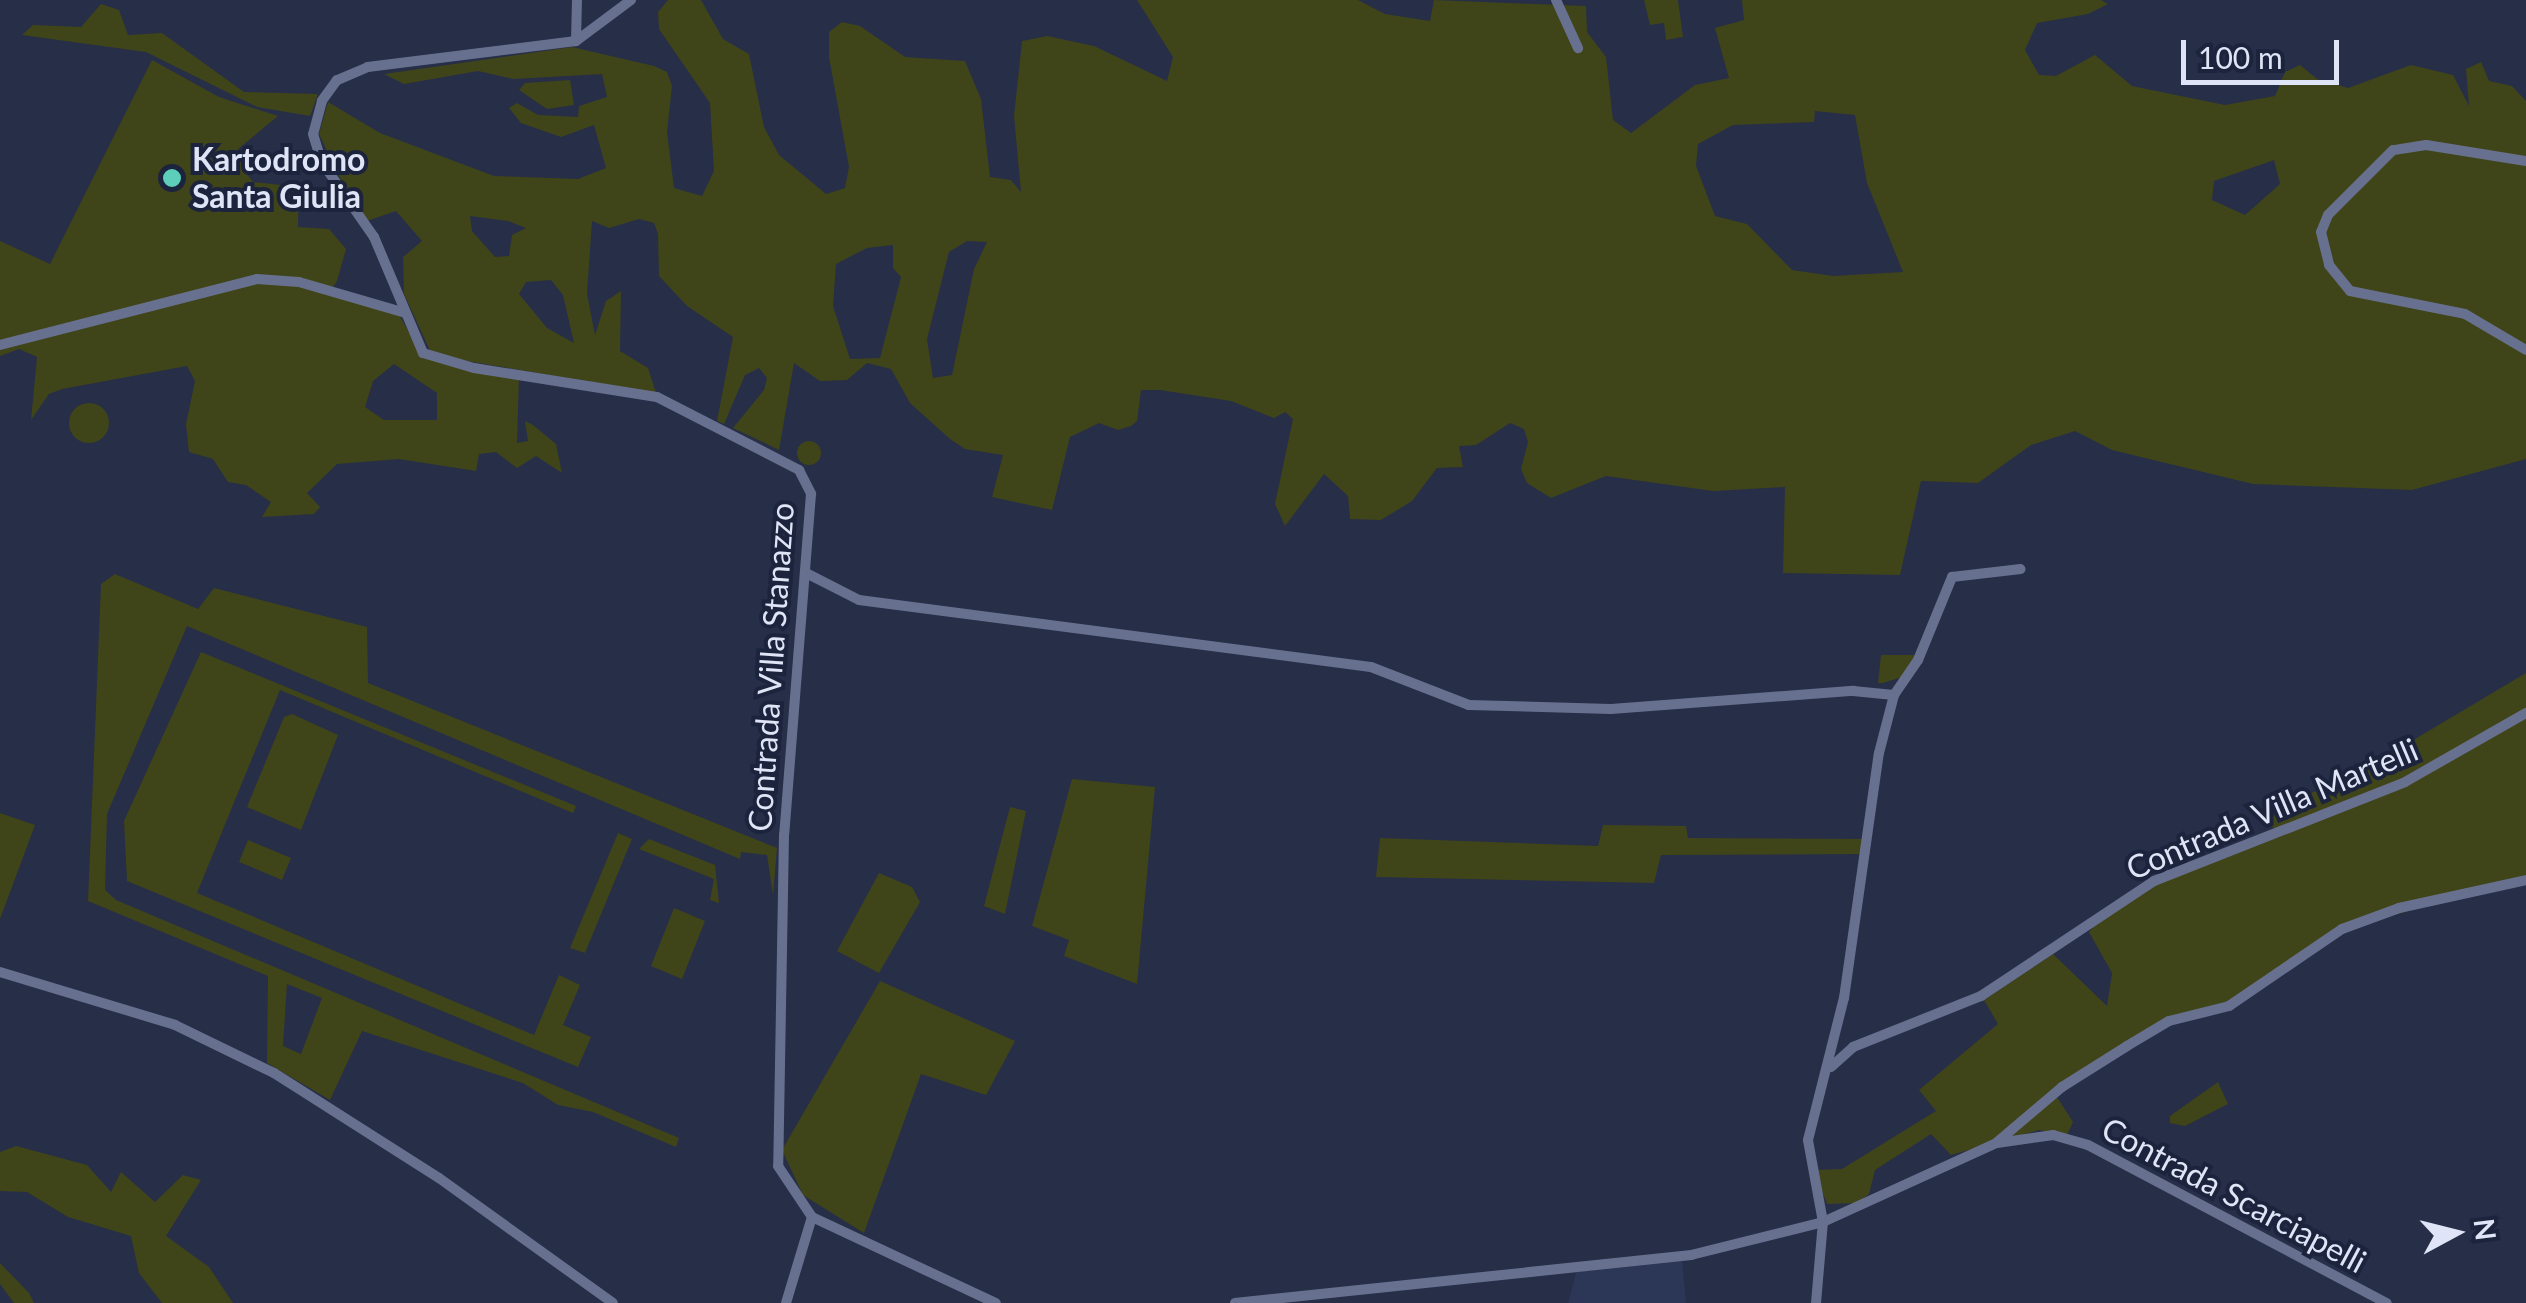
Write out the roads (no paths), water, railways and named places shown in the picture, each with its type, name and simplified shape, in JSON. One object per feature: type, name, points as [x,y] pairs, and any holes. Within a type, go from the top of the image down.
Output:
[{"type":"street","points":[[576,41],[578,0]]},
{"type":"street","points":[[576,41],[632,0]]},
{"type":"street","points":[[1556,0],[1578,48]]},
{"type":"street","name":"Contrada Villa Stanazzo","points":[[576,41],[368,66],[337,80],[314,122],[321,161],[374,237],[424,352],[438,360],[628,388],[788,460],[812,494],[784,836],[775,1144],[785,1180],[812,1217]]},
{"type":"street","points":[[2526,160],[2426,145],[2392,150],[2328,215],[2322,232],[2328,265],[2343,284],[2373,300],[2465,314],[2526,350]]},
{"type":"street","points":[[0,346],[257,279],[299,282],[406,313]]},
{"type":"street","points":[[1816,1303],[1823,1222],[1808,1140],[1830,1068],[1894,695],[1918,660],[1952,578],[2021,568]]},
{"type":"street","points":[[808,574],[860,600],[1371,666],[1469,705],[1610,709],[1853,691],[1894,695]]},
{"type":"street","name":"Contrada Villa Martelli","points":[[1830,1068],[1853,1048],[1981,996],[2154,881],[2406,782],[2526,712]]},
{"type":"street","points":[[1236,1303],[1690,1255],[1823,1222],[1996,1143],[2062,1087],[2110,1056],[2169,1021],[2229,1006],[2256,992],[2296,956],[2342,930],[2399,908],[2526,880]]},
{"type":"street","points":[[0,972],[176,1025],[274,1073],[439,1178],[614,1303]]},
{"type":"street","name":"Contrada Scarciapelli","points":[[1996,1143],[2053,1135],[2088,1145],[2387,1303]]},
{"type":"street","points":[[786,1303],[812,1217],[996,1303]]},
{"type":"place","name":"Kartodromo Santa Giulia","points":[[172,178]]}]
